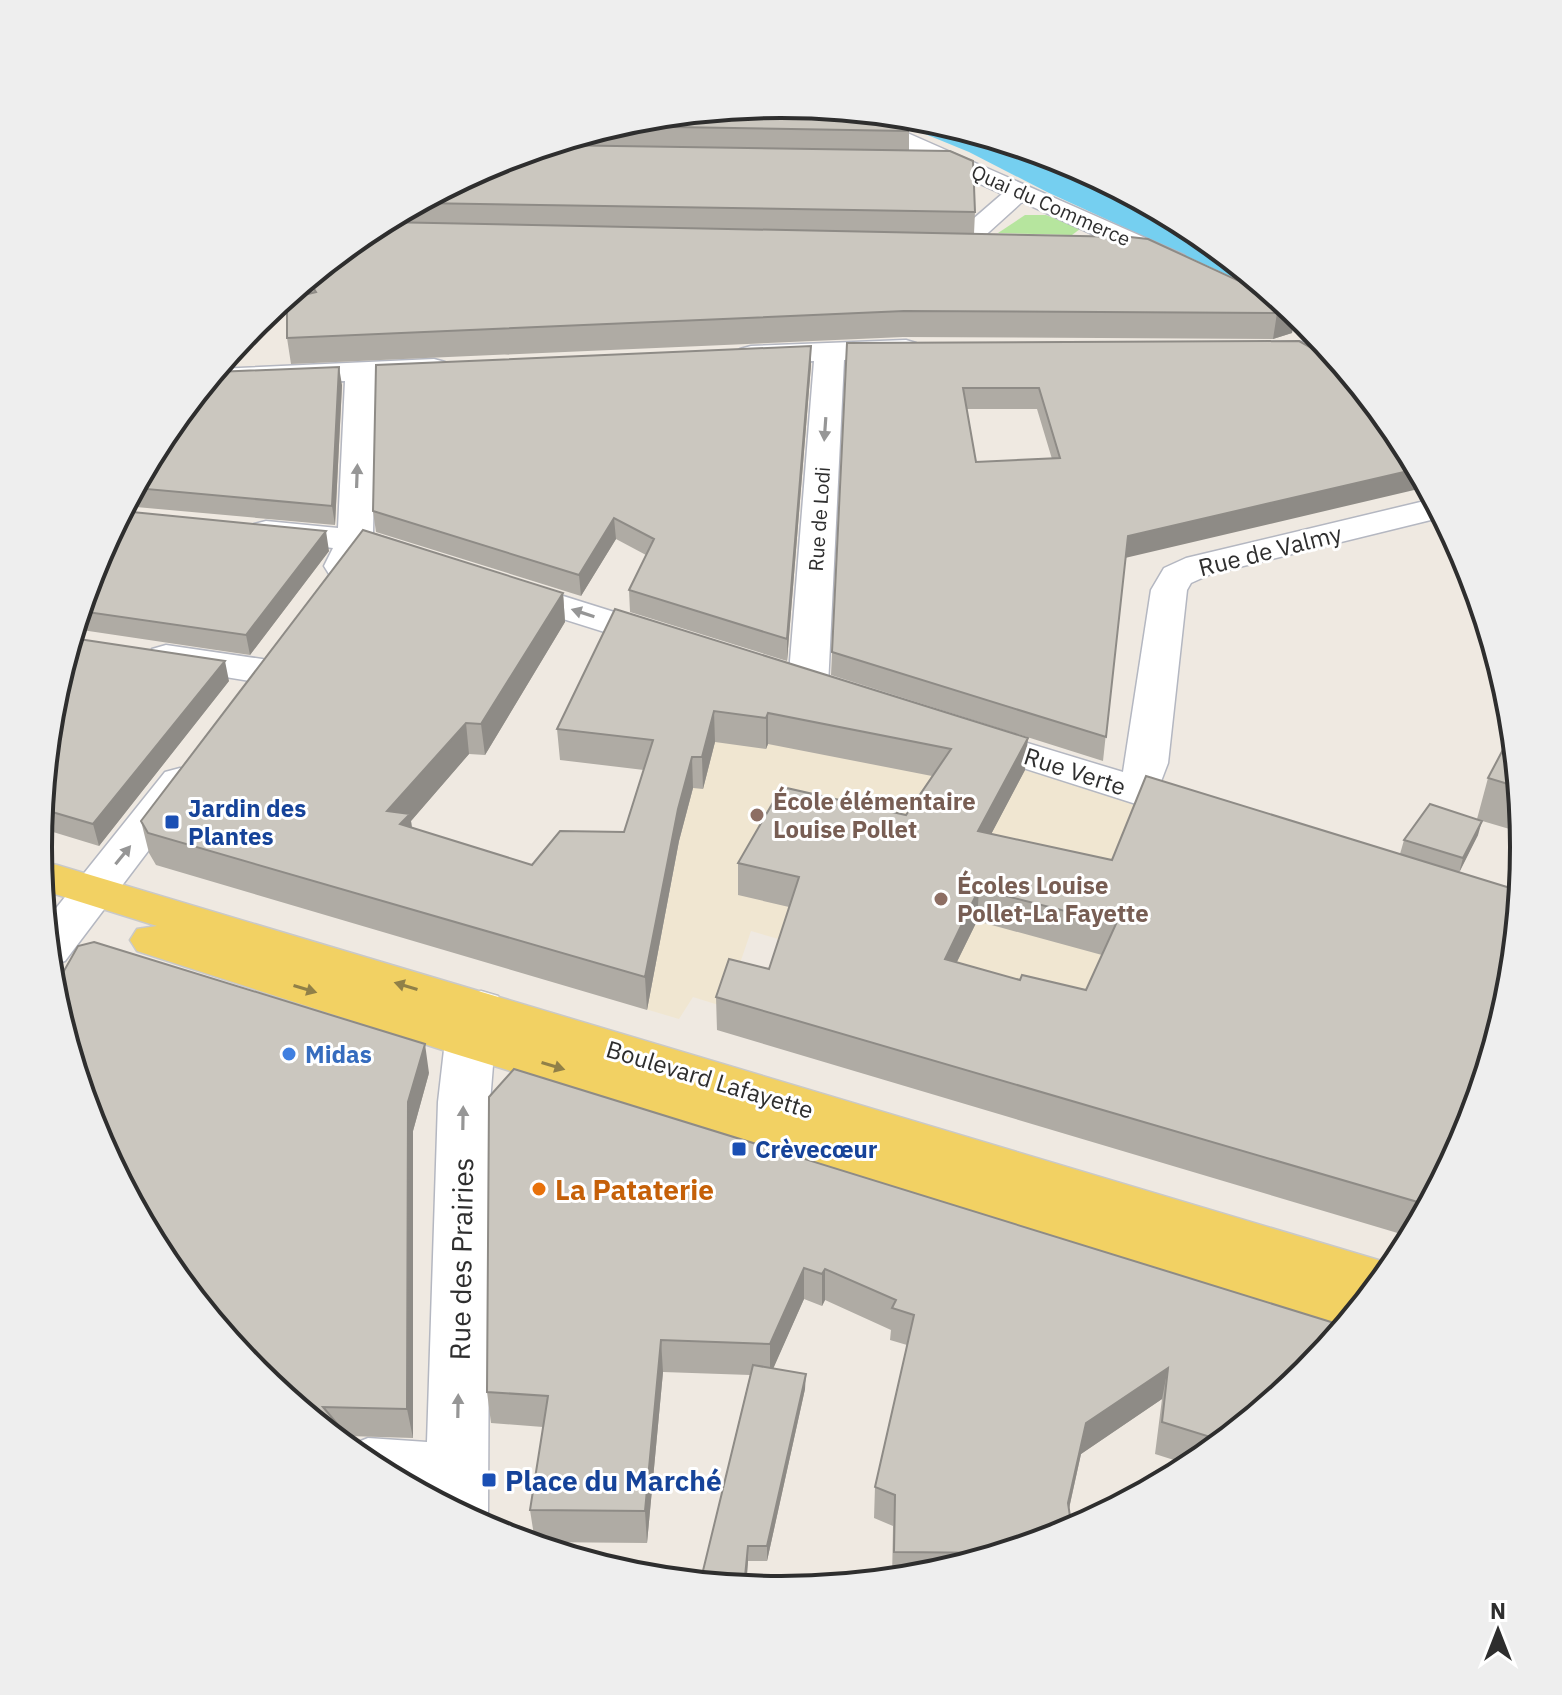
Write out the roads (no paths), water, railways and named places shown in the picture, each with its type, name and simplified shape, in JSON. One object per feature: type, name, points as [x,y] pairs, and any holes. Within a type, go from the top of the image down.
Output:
[{"type":"main road","name":"Boulevard Lafayette","points":[[54,898],[65,916],[475,1025],[1368,1279]]},
{"type":"main road","name":"Boulevard Lafayette","points":[[475,1025],[1347,1305]]},
{"type":"street","name":"Quai du Commerce","points":[[911,131],[963,166],[1199,273]]},
{"type":"street","points":[[898,165],[963,166]]},
{"type":"street","points":[[959,245],[1019,192]]},
{"type":"street","points":[[932,245],[990,246]]},
{"type":"street","points":[[1080,249],[1159,254]]},
{"type":"street","points":[[718,356],[931,348]]},
{"type":"street","points":[[1230,351],[1314,351]]},
{"type":"street","name":"Rue de Lodi","points":[[808,686],[830,352]]},
{"type":"street","points":[[224,378],[462,367]]},
{"type":"street","points":[[317,600],[345,562],[355,540],[361,372]]},
{"type":"street","name":"Rue de Valmy","points":[[1137,790],[1147,763],[1169,590],[1177,576],[1199,566],[1427,511]]},
{"type":"street","points":[[229,528],[355,540],[702,652]]},
{"type":"street","points":[[129,652],[271,659],[234,709]]},
{"type":"street","name":"Rue Verte","points":[[943,729],[1240,823]]},
{"type":"street","points":[[65,916],[197,758]]},
{"type":"street","name":"Rue des Prairies","points":[[457,1491],[464,1102],[475,1025]]},
{"type":"street","points":[[416,1479],[457,1491]]},
{"type":"water","points":[[922,133],[970,143],[1060,174],[1146,216],[1238,280],[1047,192],[969,152]]},
{"type":"place","name":"École élémentaire Louise Pollet","points":[[757,815]]},
{"type":"place","name":"Jardin des Plantes","points":[[172,822]]},
{"type":"place","name":"Écoles Louise Pollet-La Fayette","points":[[941,899]]},
{"type":"place","name":"Midas","points":[[289,1054]]},
{"type":"place","name":"Crèvecœur","points":[[739,1149]]},
{"type":"place","name":"La Pataterie","points":[[539,1189]]},
{"type":"place","name":"Place du Marché","points":[[489,1480]]}]
